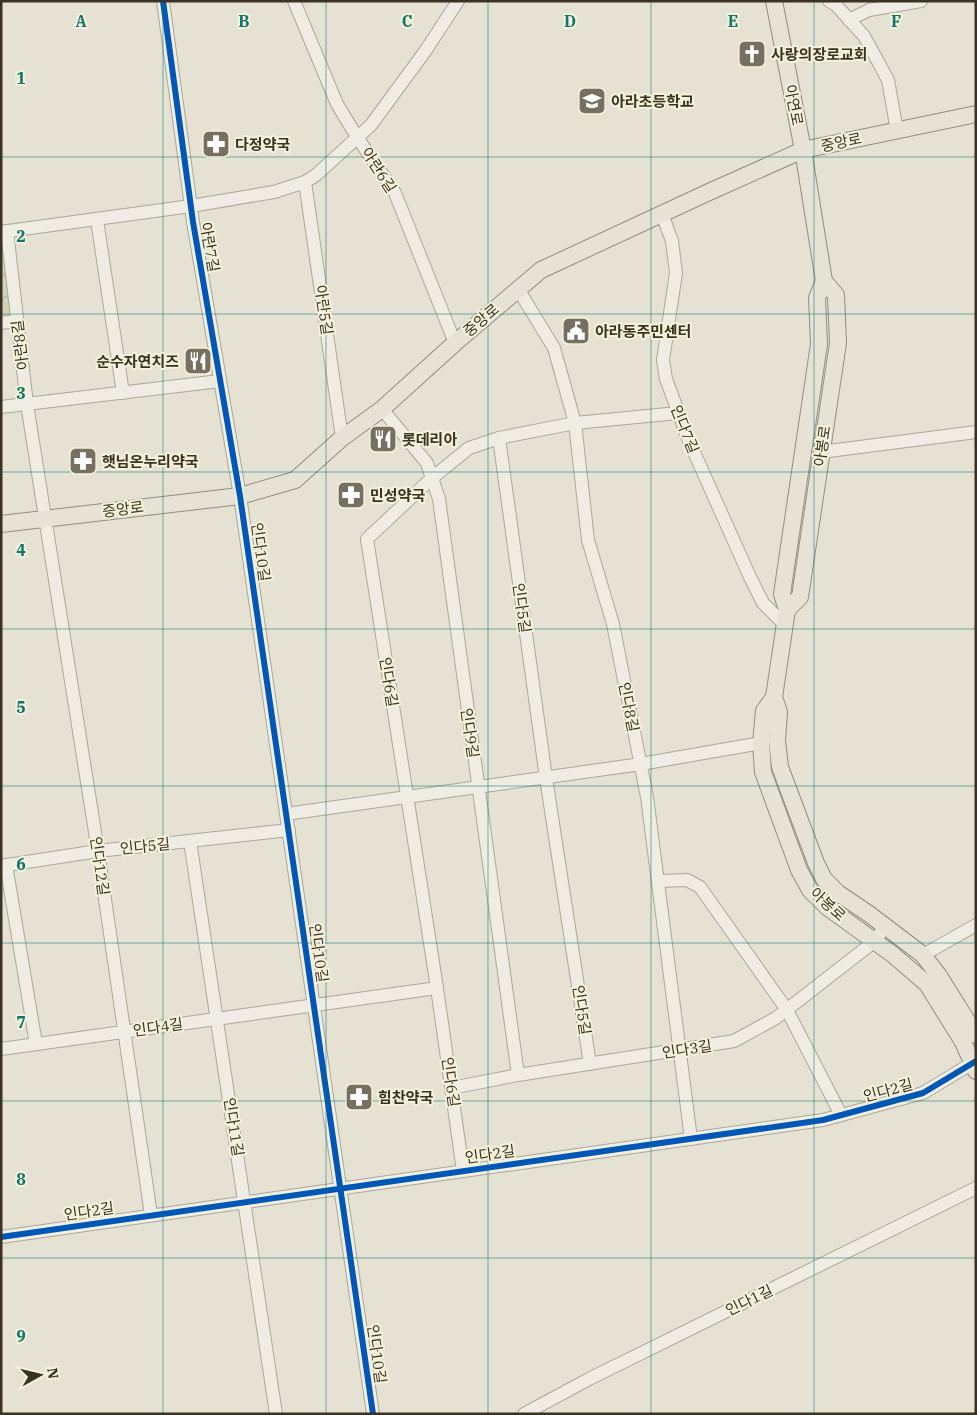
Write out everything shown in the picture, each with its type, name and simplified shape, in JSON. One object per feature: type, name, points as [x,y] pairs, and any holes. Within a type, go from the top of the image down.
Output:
[{"type":"main road","name":"아연로","points":[[774,1],[802,150]]},
{"type":"main road","name":"중앙로","points":[[1,524],[240,496],[295,480],[342,438],[382,409],[455,343],[541,270],[802,150],[976,114]]},
{"type":"main road","name":"아봉로","points":[[785,617],[800,597],[838,343],[836,295],[824,281],[802,150]]},
{"type":"main road","name":"아봉로","points":[[824,281],[817,298],[819,344],[782,594],[785,617],[774,698],[779,712],[777,741],[780,767],[816,864],[824,879],[838,893],[923,955],[940,976],[976,1035]]},
{"type":"main road","name":"아봉로","points":[[774,698],[764,711],[761,743],[763,772],[799,870],[810,890],[827,907],[892,954],[927,984],[975,1065]]},
{"type":"street","name":"아란7길","points":[[164,1],[190,206],[240,496]]},
{"type":"street","name":"아란6길","points":[[294,1],[337,104],[395,193],[455,343]]},
{"type":"street","points":[[4,231],[190,206],[274,192],[305,182],[316,175],[371,125],[426,50],[458,1]]},
{"type":"street","points":[[829,1],[836,5],[864,36],[888,80],[897,131]]},
{"type":"street","points":[[849,20],[869,10],[921,1]]},
{"type":"street","name":"아란5길","points":[[305,182],[342,438]]},
{"type":"street","name":"인다7길","points":[[662,214],[672,242],[676,273],[663,360],[666,378],[689,441],[763,603],[785,617]]},
{"type":"street","points":[[97,220],[123,393]]},
{"type":"street","name":"아란8길","points":[[4,231],[27,404],[45,518]]},
{"type":"street","name":"인다8길","points":[[518,289],[554,348],[575,423],[588,540],[613,624],[647,797],[691,1139]]},
{"type":"street","points":[[1,323],[17,321]]},
{"type":"street","points":[[1,407],[220,381]]},
{"type":"street","name":"인다9길","points":[[382,409],[427,463],[439,499],[518,1075]]},
{"type":"street","name":"인다6길","points":[[463,1171],[437,988],[366,539],[432,478],[469,448],[499,438],[575,423],[678,413]]},
{"type":"street","points":[[822,452],[976,432]]},
{"type":"street","name":"인다5길","points":[[499,438],[546,778],[590,1064]]},
{"type":"street","name":"인다10길","points":[[240,496],[373,1414]]},
{"type":"street","name":"인다12길","points":[[45,518],[98,851],[150,1215]]},
{"type":"street","points":[[286,814],[641,764],[761,743]]},
{"type":"street","name":"인다5길","points":[[4,866],[98,851],[289,830]]},
{"type":"street","name":"인다11길","points":[[190,841],[276,1414]]},
{"type":"street","points":[[4,866],[36,1044]]},
{"type":"street","points":[[658,882],[687,880],[700,886],[787,1010],[841,1115]]},
{"type":"street","points":[[923,955],[976,925]]},
{"type":"street","name":"인다3길","points":[[451,1088],[518,1075],[734,1041],[787,1010],[875,941],[885,926]]},
{"type":"street","name":"인다4길","points":[[1,1049],[437,988]]},
{"type":"street","name":"인다2길","points":[[1,1237],[823,1120],[923,1093],[975,1065]]},
{"type":"street","name":"인다1길","points":[[524,1414],[589,1379],[976,1188]]},
{"type":"green space","points":[[8,237],[14,314],[1,316],[1,238]]},
{"type":"cycle path","points":[[163,1],[193,222],[240,496],[373,1414]]},
{"type":"cycle path","points":[[1,1237],[823,1120],[923,1093],[976,1061]]},
{"type":"place","name":"사랑의장로교회","points":[[752,54]]},
{"type":"place","name":"아라초등학교","points":[[592,101]]},
{"type":"place","name":"다정약국","points":[[216,144]]},
{"type":"place","name":"아라동주민센터","points":[[576,331]]},
{"type":"place","name":"순수자연치즈","points":[[198,361]]},
{"type":"place","name":"롯데리아","points":[[383,439]]},
{"type":"place","name":"햇님온누리약국","points":[[83,461]]},
{"type":"place","name":"민성약국","points":[[351,495]]},
{"type":"place","name":"힘찬약국","points":[[359,1097]]}]
